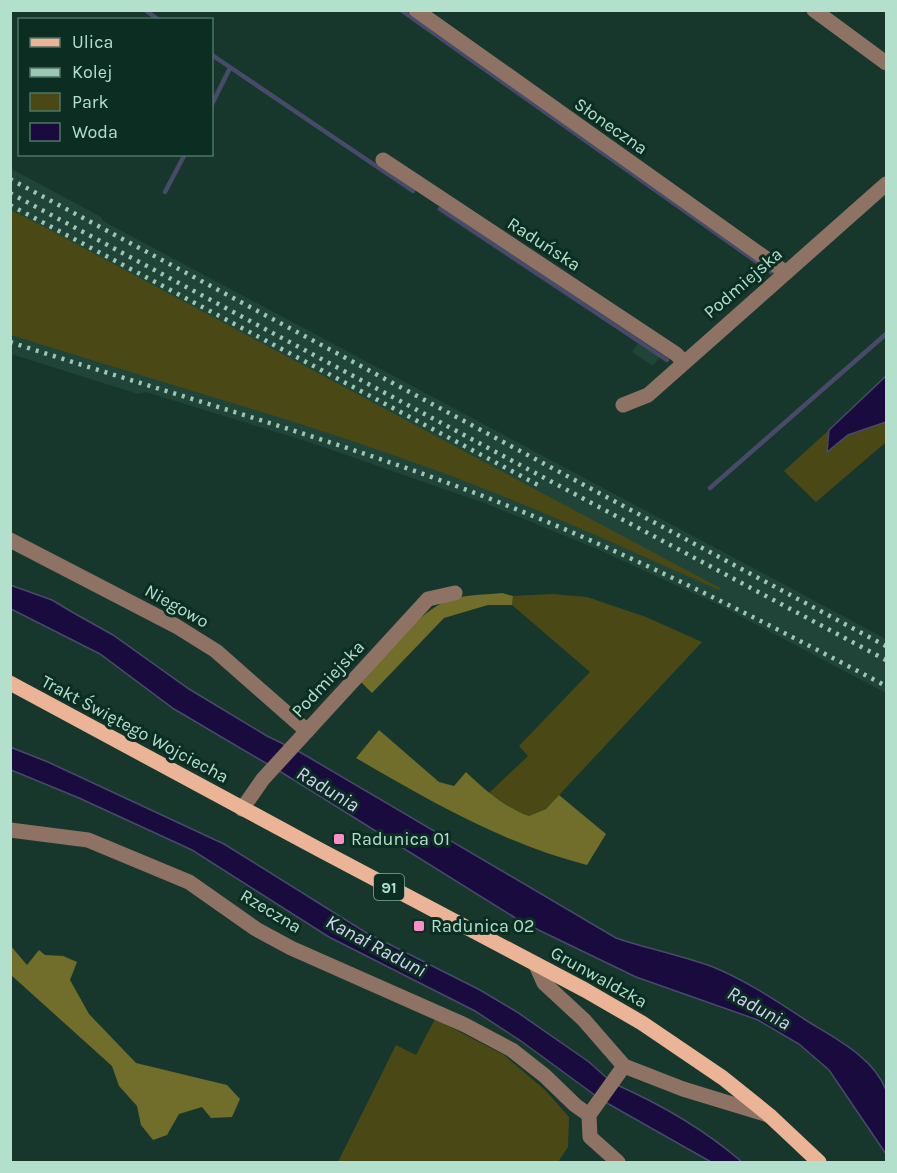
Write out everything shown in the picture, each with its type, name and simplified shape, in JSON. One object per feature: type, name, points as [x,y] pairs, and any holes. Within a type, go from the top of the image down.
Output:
[{"type":"main road","name":"Trakt Świętego Wojciecha","points":[[10,683],[242,808]]},
{"type":"main road","name":"Grunwaldzka","points":[[242,808],[585,990],[661,1034],[703,1063],[769,1115],[819,1162]]},
{"type":"street","name":"Słoneczna","points":[[416,10],[784,272]]},
{"type":"street","points":[[814,10],[886,63]]},
{"type":"street","name":"Raduńska","points":[[383,160],[676,354],[684,362]]},
{"type":"street","name":"Podmiejska","points":[[623,405],[648,395],[784,272],[886,184]]},
{"type":"street","name":"Niegowo","points":[[10,540],[176,626],[216,651],[304,735]]},
{"type":"street","name":"Podmiejska","points":[[242,808],[263,779],[428,599],[455,593]]},
{"type":"street","name":"Rzeczna","points":[[10,830],[88,840],[189,882],[256,929],[291,948],[465,1024],[512,1050],[545,1076],[575,1105],[589,1114]]},
{"type":"street","points":[[536,964],[544,983],[584,1020],[620,1072],[769,1115]]},
{"type":"street","points":[[618,1162],[590,1137],[589,1114],[620,1072]]},
{"type":"shaded area","points":[[10,168],[101,217],[103,221],[886,639],[886,693],[719,605],[597,549],[487,504],[309,442],[146,392],[138,394],[11,354]]},
{"type":"shaded area","points":[[638,343],[660,357],[653,366],[632,352]]},
{"type":"shaded area","points":[[502,593],[513,596],[512,605],[488,605],[444,618],[372,693],[361,682],[399,639],[431,609],[456,598]]},
{"type":"shaded area","points":[[379,730],[439,782],[454,786],[466,772],[503,803],[529,816],[546,809],[559,795],[606,834],[587,865],[526,845],[468,820],[356,758]]},
{"type":"shaded area","points":[[10,945],[27,965],[39,950],[45,955],[63,956],[77,962],[70,980],[89,1014],[136,1063],[227,1085],[240,1099],[232,1117],[211,1118],[202,1107],[179,1114],[167,1135],[153,1140],[141,1125],[137,1106],[119,1086],[112,1066],[11,975]]},
{"type":"green space","points":[[11,210],[720,588],[719,590],[542,512],[383,451],[11,335]]},
{"type":"green space","points":[[886,422],[886,442],[816,502],[784,471],[829,430],[828,451],[848,435]]},
{"type":"green space","points":[[552,594],[587,597],[646,617],[702,642],[546,809],[529,816],[513,810],[489,793],[528,756],[519,746],[590,672],[512,605],[513,596]]},
{"type":"green space","points":[[435,1019],[504,1055],[545,1090],[569,1117],[568,1147],[558,1162],[338,1162],[396,1045],[416,1055]]},
{"type":"water","points":[[886,376],[886,422],[848,435],[827,452],[829,430]]},
{"type":"water","name":"Radunia","points":[[10,585],[52,600],[113,635],[189,689],[267,736],[298,751],[616,938],[725,972],[839,1040],[872,1067],[886,1090],[888,1111],[886,1154],[829,1070],[799,1044],[758,1020],[636,977],[522,922],[281,772],[174,709],[100,654],[11,609]]},
{"type":"water","name":"Kanał Raduni","points":[[10,747],[48,762],[224,844],[365,932],[480,990],[517,1012],[589,1062],[608,1079],[596,1096],[521,1041],[475,1011],[329,937],[192,850],[79,798],[11,770]]},
{"type":"water","points":[[617,1085],[682,1119],[713,1139],[742,1162],[711,1162],[605,1102]]},
{"type":"waterway","points":[[145,10],[156,18]]},
{"type":"waterway","points":[[401,10],[771,272]]},
{"type":"waterway","points":[[213,56],[413,191]]},
{"type":"waterway","points":[[213,102],[230,68]]},
{"type":"waterway","points":[[165,192],[184,156]]},
{"type":"waterway","points":[[440,209],[667,360]]},
{"type":"waterway","points":[[710,488],[886,334]]},
{"type":"railway","points":[[10,179],[886,646]]},
{"type":"railway","points":[[10,193],[886,660]]},
{"type":"railway","points":[[10,205],[540,486]]},
{"type":"railway","points":[[10,342],[310,436],[429,476],[539,518],[690,586],[886,686]]},
{"type":"place","name":"Radunica 01","points":[[339,839]]},
{"type":"place","name":"Radunica 02","points":[[419,926]]}]
